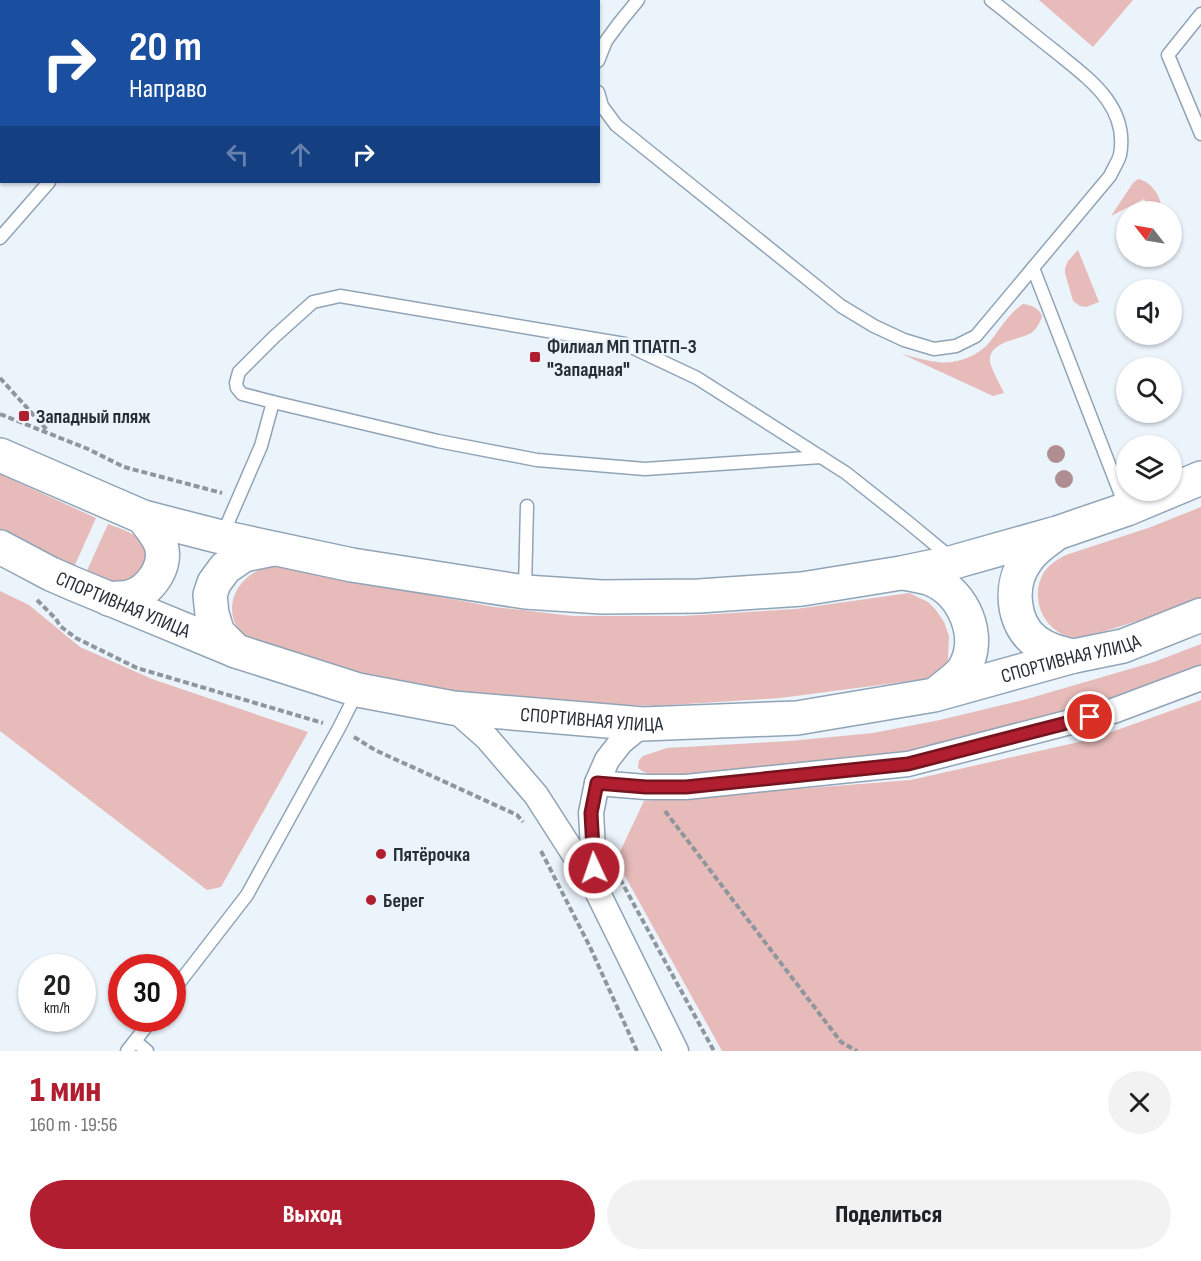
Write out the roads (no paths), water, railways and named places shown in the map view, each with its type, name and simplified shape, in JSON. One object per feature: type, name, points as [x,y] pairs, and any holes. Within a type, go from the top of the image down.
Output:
[{"type":"main road","points":[[0,455],[143,517],[221,537],[352,565],[525,592],[602,597],[699,596],[802,589],[901,573],[954,562],[1057,534],[1201,478]]},
{"type":"main road","points":[[110,599],[130,597],[147,586],[158,573],[162,561],[161,546],[143,517]]},
{"type":"main road","points":[[1057,534],[1041,544],[1025,561],[1017,581],[1015,605],[1020,623],[1033,640],[1050,650],[1074,656]]},
{"type":"main road","name":"СПОРТИВНАЯ УЛИЦА","points":[[0,547],[51,574],[236,651],[358,690],[453,708],[643,724],[797,718],[934,695],[1074,656],[1123,646],[1201,615]]},
{"type":"main road","points":[[236,651],[218,633],[212,614],[210,595],[214,583],[225,568],[244,555],[273,549]]},
{"type":"main road","points":[[901,573],[931,579],[951,592],[964,608],[971,630],[971,651],[963,670],[934,695]]},
{"type":"street","points":[[597,783],[686,787],[908,764],[1113,711],[1201,678]]},
{"type":"street","points":[[453,708],[487,738],[536,795],[595,887],[676,1051]]},
{"type":"street","points":[[595,887],[591,813],[597,783],[607,760],[621,742],[643,724]]},
{"type":"lane","points":[[600,56],[606,41],[638,0]]},
{"type":"lane","points":[[600,99],[602,106],[616,125],[841,306],[874,326],[904,340],[934,349],[956,346],[976,336],[1110,176],[1119,156],[1120,136],[1116,116],[1108,100],[1093,82],[991,0]]},
{"type":"lane","points":[[1201,14],[1168,55],[1201,134]]},
{"type":"lane","points":[[0,238],[48,183]]},
{"type":"lane","points":[[1033,268],[1126,509]]},
{"type":"lane","points":[[821,457],[645,469],[537,460],[438,441],[273,402],[242,394],[236,383],[239,372],[313,302],[340,296],[625,344],[697,378],[821,457],[846,473],[909,522],[954,562]]},
{"type":"lane","points":[[221,537],[261,446],[273,402]]},
{"type":"lane","points":[[525,592],[527,506]]},
{"type":"lane","points":[[186,974],[247,895],[358,690]]},
{"type":"lane","points":[[142,1032],[131,1046],[147,1051]]},
{"type":"place","name":"Филиал МП ТПАТП-3 \"Западная\"","points":[[535,357]]},
{"type":"place","name":"Западный пляж","points":[[24,416]]},
{"type":"place","name":"Пятёрочка","points":[[381,854]]},
{"type":"place","name":"Берег","points":[[371,900]]}]
